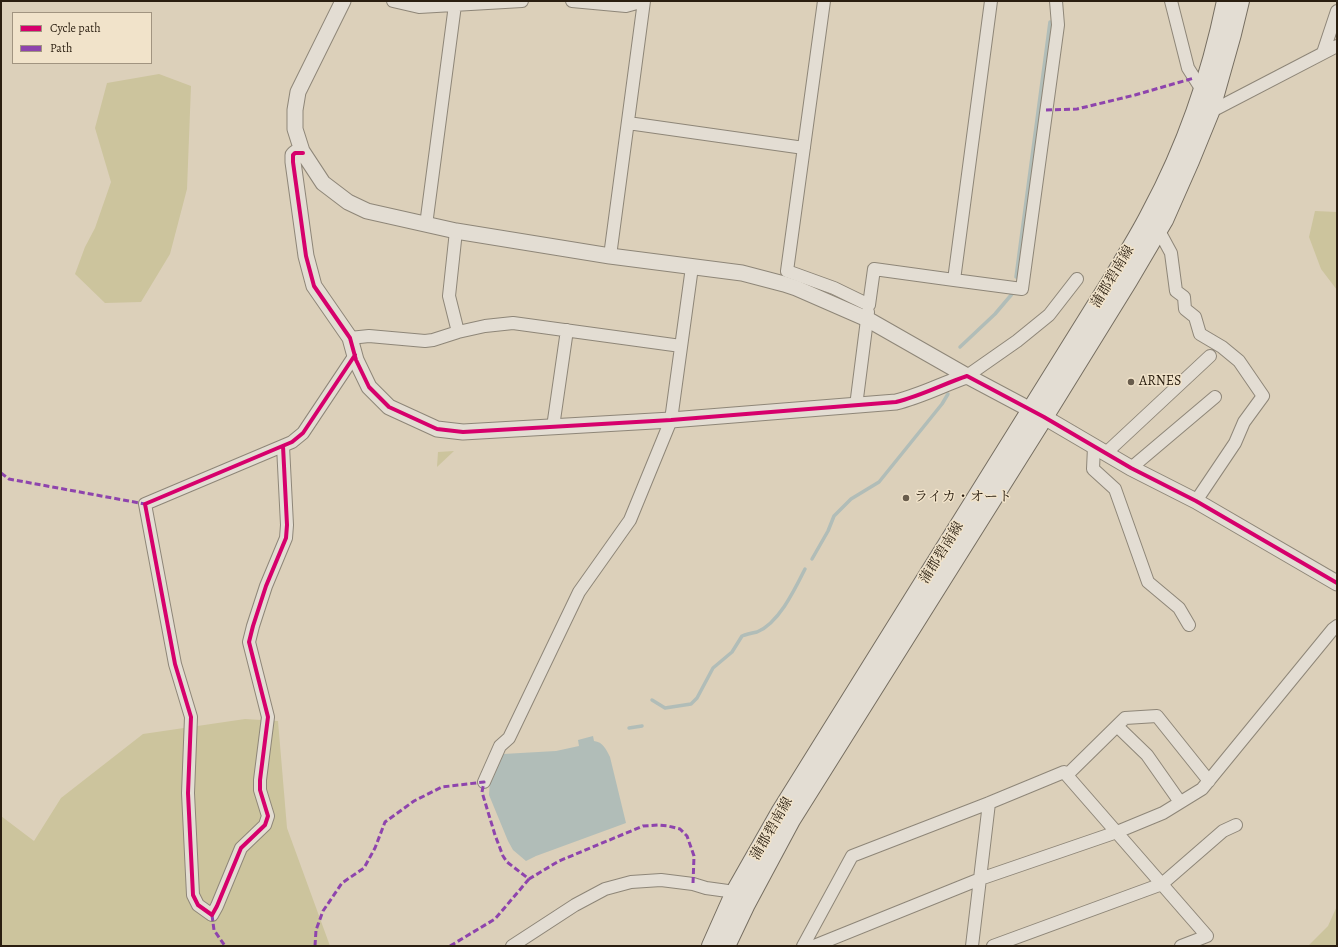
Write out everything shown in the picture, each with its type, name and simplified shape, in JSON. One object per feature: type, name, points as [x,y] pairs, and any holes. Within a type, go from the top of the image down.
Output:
[{"type":"main road","name":"蒲郡碧南線","points":[[726,946],[746,904],[791,820],[1037,414],[1151,212],[1177,157],[1202,90],[1221,25],[1226,1]]},
{"type":"main road","name":"蒲郡碧南線","points":[[711,946],[735,892],[781,811],[1037,414],[1128,281],[1164,220],[1210,112],[1240,1]]},
{"type":"street","points":[[343,1],[298,92],[295,110],[295,130],[302,152],[323,183],[348,202],[367,212],[456,231],[610,256],[742,273],[784,284],[868,312]]},
{"type":"street","points":[[393,1],[419,7],[522,1]]},
{"type":"street","points":[[572,1],[626,6],[644,1],[610,256]]},
{"type":"street","points":[[824,1],[787,272],[834,288],[868,312],[967,376],[1131,468],[1196,501],[1337,582]]},
{"type":"street","points":[[954,280],[991,1]]},
{"type":"street","points":[[856,406],[874,269],[1022,289],[1058,25],[1056,1]]},
{"type":"street","points":[[1171,1],[1188,68],[1202,90]]},
{"type":"street","points":[[426,225],[455,5]]},
{"type":"street","points":[[1323,53],[1337,12]]},
{"type":"street","points":[[1210,112],[1337,46]]},
{"type":"street","points":[[628,123],[804,148]]},
{"type":"street","points":[[302,152],[295,153],[293,155],[293,162],[306,256],[314,286],[350,338],[355,355],[369,387],[388,406],[437,429],[463,432],[553,427],[671,420],[896,402],[913,398],[967,376],[1017,341],[1049,315],[1077,279]]},
{"type":"street","points":[[1158,229],[1171,253],[1176,291],[1184,297],[1185,308],[1195,317],[1200,334],[1222,347],[1239,361],[1263,396],[1244,422],[1235,443],[1196,501]]},
{"type":"street","points":[[456,231],[449,296],[458,332]]},
{"type":"street","points":[[484,782],[500,746],[509,738],[579,592],[630,520],[671,420],[692,267]]},
{"type":"street","points":[[350,338],[369,336],[425,341],[485,326],[513,323],[681,346]]},
{"type":"street","points":[[553,427],[567,330]]},
{"type":"street","points":[[283,446],[287,525],[286,538],[266,586],[249,642],[268,716],[260,790],[268,816],[266,824],[240,848],[212,915],[198,905],[193,895],[188,793],[191,717],[175,664],[146,504],[292,442],[303,433],[355,355]]},
{"type":"street","points":[[1189,625],[1179,608],[1148,582],[1115,489],[1093,469],[1100,450],[1210,356]]},
{"type":"street","points":[[1131,468],[1215,397]]},
{"type":"street","points":[[814,946],[980,879],[1116,832],[1163,813],[1202,789],[1337,626]]},
{"type":"street","points":[[1067,775],[1118,727],[1125,718],[1157,716],[1209,781]]},
{"type":"street","points":[[1118,727],[1147,755],[1180,802]]},
{"type":"street","points":[[803,946],[852,856],[1064,772],[1207,936],[1181,946]]},
{"type":"street","points":[[972,946],[989,803]]},
{"type":"street","points":[[993,946],[1162,884],[1223,831],[1236,825]]},
{"type":"street","points":[[512,946],[575,905],[599,892],[631,882],[661,880],[735,892]]},
{"type":"shaded area","points":[[159,74],[191,86],[187,189],[170,254],[141,302],[105,303],[75,274],[85,247],[95,228],[111,182],[95,128],[107,83]]},
{"type":"shaded area","points":[[1315,211],[1337,212],[1337,290],[1321,269],[1309,237]]},
{"type":"shaded area","points":[[454,451],[437,467],[438,452]]},
{"type":"shaded area","points":[[245,719],[278,721],[287,828],[330,946],[1,946],[1,816],[34,841],[61,798],[143,734]]},
{"type":"shaded area","points":[[593,736],[594,741],[602,744],[610,757],[626,823],[526,861],[513,850],[489,795],[490,780],[503,754],[556,751],[579,746],[578,740]]},
{"type":"shaded area","points":[[1337,906],[1337,946],[1308,946],[1328,926]]},
{"type":"waterway","points":[[1016,277],[1050,22]]},
{"type":"waterway","points":[[960,347],[995,314],[1012,294]]},
{"type":"waterway","points":[[812,559],[828,531],[834,516],[851,499],[879,482],[942,404],[948,394]]},
{"type":"waterway","points":[[652,700],[665,708],[691,704],[697,698],[713,668],[732,652],[742,636],[765,628],[786,605],[805,569]]},
{"type":"waterway","points":[[629,728],[642,726]]},
{"type":"marked path","points":[[1046,110],[1077,109],[1135,95],[1194,78]]},
{"type":"marked path","points":[[1,473],[9,479],[145,504]]},
{"type":"marked path","points":[[315,946],[316,930],[323,911],[342,883],[364,868],[375,848],[385,822],[414,801],[442,787],[484,782],[482,792],[503,856],[507,862],[529,879],[559,861],[643,826],[658,825],[680,829],[687,836],[694,856],[693,884]]},
{"type":"marked path","points":[[450,946],[495,919],[529,879]]},
{"type":"marked path","points":[[212,915],[214,930],[225,946]]},
{"type":"cycle path","points":[[303,153],[295,153],[293,155],[293,162],[306,256],[314,286],[350,338],[356,360],[369,387],[389,407],[437,429],[463,432],[671,420],[896,402],[914,397],[967,376],[1044,417],[1131,468],[1196,501],[1337,583]]},
{"type":"cycle path","points":[[283,446],[287,525],[286,538],[266,586],[249,642],[268,717],[260,780],[260,790],[268,816],[265,825],[241,848],[212,915],[198,905],[193,895],[188,793],[191,717],[175,664],[145,504],[292,442],[303,433],[355,355]]},
{"type":"place","name":"ARNES","points":[[1131,382]]},
{"type":"place","name":"ライカ・オート","points":[[906,498]]}]
